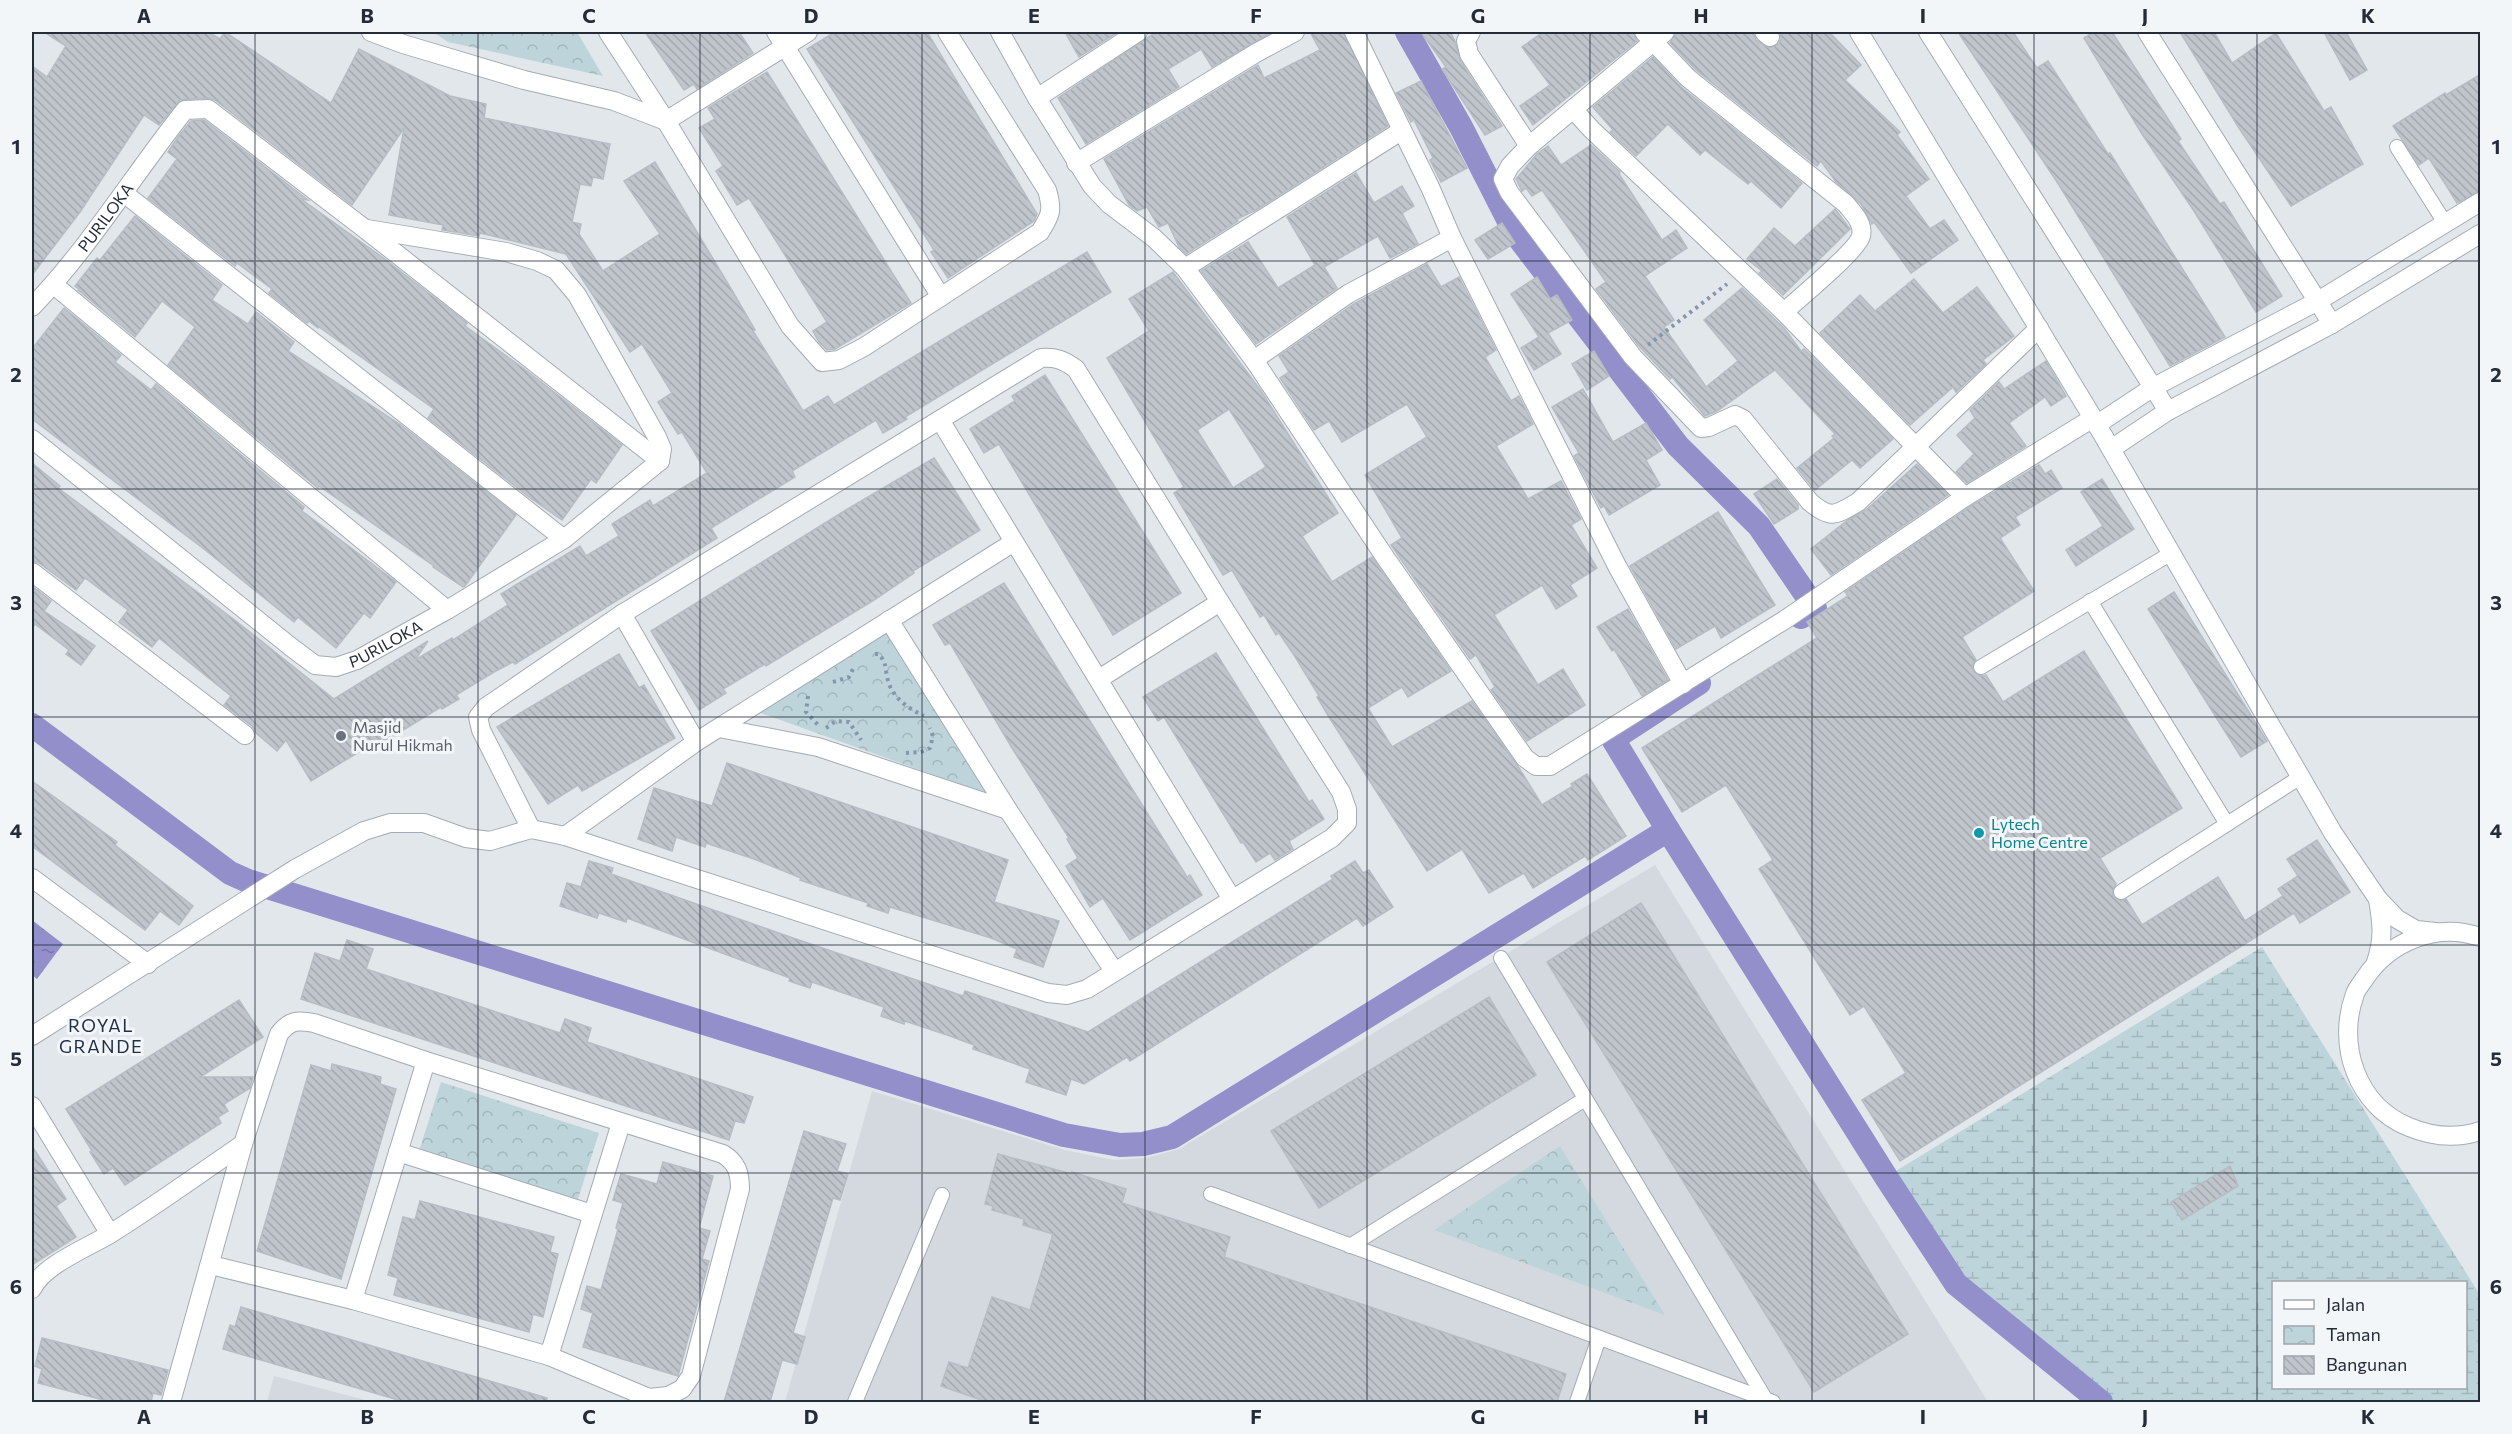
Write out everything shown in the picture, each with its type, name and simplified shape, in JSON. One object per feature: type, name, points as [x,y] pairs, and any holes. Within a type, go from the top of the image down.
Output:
[{"type":"street","points":[[370,32],[524,80],[614,100],[666,121]]},
{"type":"street","points":[[608,32],[666,121],[790,326],[822,362],[839,360],[864,347],[1040,232],[1049,218],[1052,205],[1047,190],[947,32]]},
{"type":"street","points":[[666,121],[781,39],[808,32]]},
{"type":"street","points":[[1000,32],[1036,98],[1092,186],[1109,204],[1154,238],[1185,268],[1254,360],[1385,557],[1525,758],[1536,766],[1550,766],[1683,684],[1786,619],[1965,497],[2152,388],[2318,302],[2481,202]]},
{"type":"street","points":[[1036,98],[1138,32]]},
{"type":"street","points":[[1076,162],[1256,53],[1295,32]]},
{"type":"street","points":[[1354,32],[1430,187],[1452,238],[1617,566],[1683,684]]},
{"type":"street","points":[[1471,32],[1466,41],[1469,54],[1529,146]]},
{"type":"street","points":[[1859,32],[2111,449],[2333,833],[2378,899],[2397,919],[2416,930],[2468,933],[2481,937]]},
{"type":"street","points":[[1928,32],[2168,411]]},
{"type":"street","points":[[2147,32],[2332,324]]},
{"type":"street","points":[[1784,312],[1851,250],[1861,237],[1861,222],[1846,204],[1688,78],[1654,35],[1529,146],[1510,166],[1503,179],[1509,192],[1633,357],[1701,428],[1709,427],[1735,415],[1743,419],[1810,502],[1822,513],[1838,514],[1858,502],[2039,328]]},
{"type":"street","points":[[781,39],[941,297]]},
{"type":"street","name":"PURILOKA","points":[[32,307],[54,285],[125,194],[185,110],[208,109],[365,229]]},
{"type":"street","points":[[1573,109],[1784,312],[1965,497]]},
{"type":"street","points":[[1185,268],[1401,131]]},
{"type":"street","points":[[125,194],[564,539]]},
{"type":"street","points":[[365,229],[506,252],[537,261],[556,270],[577,295],[657,438],[662,449],[660,460],[365,229]]},
{"type":"street","points":[[2111,449],[2168,411],[2332,324],[2481,234]]},
{"type":"street","points":[[1254,360],[1348,294],[1452,238]]},
{"type":"street","points":[[54,285],[447,610]]},
{"type":"street","points":[[32,1036],[295,869],[364,831],[390,823],[424,823],[466,838],[490,841],[531,829],[566,836],[1048,993],[1067,995],[1087,989],[1332,838],[1347,823],[1347,809],[1341,792],[1076,369],[1063,360],[1052,357],[1041,358],[622,614],[486,707],[478,717],[481,730],[531,829]]},
{"type":"street","points":[[940,420],[1232,899]]},
{"type":"street","name":"PURILOKA","points":[[32,439],[315,665],[336,667],[357,660],[447,610],[564,539],[660,460]]},
{"type":"street","points":[[566,836],[696,742],[1014,542]]},
{"type":"street","points":[[32,572],[245,735]]},
{"type":"street","points":[[1099,679],[1220,602]]},
{"type":"street","points":[[622,614],[696,742]]},
{"type":"street","points":[[889,620],[1008,810],[1114,971]]},
{"type":"street","points":[[719,728],[818,747],[1008,810]]},
{"type":"street","points":[[32,878],[148,964]]},
{"type":"street","points":[[2378,899],[2382,922],[2382,942],[2376,962],[2355,992],[2347,1027],[2351,1064],[2367,1096],[2394,1121],[2428,1135],[2464,1136],[2481,1131]]},
{"type":"street","points":[[2376,962],[2406,941],[2436,932]]},
{"type":"street","points":[[171,1402],[243,1144],[279,1034],[287,1024],[298,1020],[314,1023],[426,1061],[723,1154],[734,1161],[740,1175],[740,1189],[691,1376],[682,1389],[668,1396],[649,1398],[549,1356],[353,1300],[211,1265]]},
{"type":"street","points":[[353,1300],[426,1061]]},
{"type":"street","points":[[32,1106],[110,1234]]},
{"type":"street","points":[[549,1356],[621,1123]]},
{"type":"street","points":[[32,1289],[34,1284],[54,1266],[110,1234],[243,1144]]},
{"type":"street","points":[[398,1152],[592,1214]]},
{"type":"lane","points":[[2397,147],[2445,223]]},
{"type":"lane","points":[[1981,667],[2170,554]]},
{"type":"lane","points":[[2090,601],[2227,824]]},
{"type":"lane","points":[[2121,892],[2302,776]]},
{"type":"lane","points":[[1501,958],[1769,1402]]},
{"type":"lane","points":[[1350,1246],[1586,1099]]},
{"type":"lane","points":[[1211,1194],[1769,1402]]},
{"type":"lane","points":[[855,1402],[942,1195]]},
{"type":"lane","points":[[1577,1402],[1599,1338]]},
{"type":"path","points":[[1633,357],[1741,273]]},
{"type":"path","points":[[866,653],[879,654],[887,666],[887,676],[901,704],[924,716],[933,736],[930,748],[921,752],[899,754]]},
{"type":"path","points":[[824,684],[849,677],[856,662]]},
{"type":"path","points":[[811,692],[806,699],[806,712],[810,718],[824,729],[836,722],[849,722],[864,746]]},
{"type":"shaded area","points":[[1655,865],[1988,1402],[785,1402],[872,1091],[1065,1150],[1114,1160],[1146,1158],[1179,1149]]},
{"type":"shaded area","points":[[274,1376],[373,1402],[267,1402]]},
{"type":"green space","points":[[433,32],[577,32],[603,76],[448,42]]},
{"type":"green space","points":[[877,618],[987,794],[738,705]]},
{"type":"green space","points":[[2262,947],[2480,1295],[2480,1402],[2101,1402],[1956,1284],[1886,1177]]},
{"type":"green space","points":[[441,1082],[599,1133],[577,1202],[419,1151]]},
{"type":"green space","points":[[1560,1146],[1665,1315],[1434,1230]]},
{"type":"water","points":[[32,920],[63,944],[37,979],[32,975]]},
{"type":"building","points":[[44,32],[208,32],[220,39],[225,32],[331,103],[359,49],[450,96],[486,104],[484,118],[610,144],[603,179],[593,177],[591,186],[580,184],[572,222],[581,224],[579,234],[603,271],[660,234],[624,181],[655,162],[733,292],[755,330],[753,331],[803,411],[828,396],[834,405],[1087,252],[1111,292],[905,417],[907,419],[883,433],[876,420],[792,471],[795,477],[711,528],[717,538],[515,664],[513,662],[456,695],[459,699],[442,709],[441,707],[385,741],[382,738],[311,781],[286,740],[277,751],[256,733],[252,726],[224,705],[231,696],[159,638],[152,647],[119,622],[128,610],[85,578],[76,590],[39,563],[32,561],[32,463],[60,486],[58,488],[236,621],[334,699],[428,641],[415,660],[452,638],[453,640],[508,605],[501,594],[580,546],[586,556],[619,536],[612,524],[650,500],[653,506],[707,473],[682,432],[678,434],[658,402],[672,393],[642,344],[630,352],[566,254],[480,233],[479,236],[442,230],[443,225],[389,215],[404,128],[352,205],[215,100],[208,98],[180,100],[159,125],[144,115],[80,212],[32,275],[32,66],[47,77],[66,46]]},
{"type":"building","points":[[645,32],[739,32],[753,53],[697,89],[694,84],[684,90]]},
{"type":"building","points":[[835,32],[927,32],[1037,214],[1034,221],[948,278],[931,252],[934,250],[807,49]]},
{"type":"building","points":[[1065,32],[1118,32],[1079,57]]},
{"type":"building","points":[[1156,32],[1272,32],[1212,67],[1201,49],[1168,69],[1179,87],[1086,144],[1058,98]]},
{"type":"building","points":[[1310,32],[1343,32],[1388,126],[1256,210],[1237,219],[1238,221],[1186,254],[1179,247],[1168,223],[1159,227],[1147,207],[1137,211],[1129,205],[1104,159],[1258,65],[1264,78],[1320,50]]},
{"type":"building","points":[[1421,32],[1450,32],[1460,60],[1502,126],[1485,135],[1442,69],[1446,67]]},
{"type":"building","points":[[1543,32],[1633,32],[1637,41],[1533,125],[1520,106],[1550,85],[1522,47]]},
{"type":"building","points":[[1676,32],[1753,32],[1756,40],[1769,48],[1779,44],[1780,32],[1829,32],[1861,65],[1845,80],[1900,132],[1897,135],[1929,179],[1906,196],[1930,229],[1944,220],[1958,240],[1911,273],[1874,222],[1872,224],[1861,204],[1836,182],[1821,161],[1817,166],[1696,70],[1670,43]]},
{"type":"building","points":[[1958,32],[2013,32],[2037,68],[2048,61],[2108,154],[2110,153],[2225,337],[2170,366],[2059,185]]},
{"type":"building","points":[[2094,32],[2112,32],[2181,139],[2178,141],[2220,204],[2224,202],[2282,296],[2256,312],[2194,211],[2142,134],[2084,38]]},
{"type":"building","points":[[2180,32],[2214,32],[2232,63],[2276,33],[2324,111],[2331,107],[2363,164],[2291,206],[2239,128]]},
{"type":"building","points":[[2324,32],[2346,32],[2367,70],[2350,80]]},
{"type":"building","points":[[1653,57],[1681,87],[1802,183],[1781,208],[1751,181],[1748,184],[1705,150],[1700,155],[1668,124],[1636,156],[1610,132],[1613,130],[1593,107]]},
{"type":"building","points":[[767,72],[911,303],[835,349],[827,350],[819,342],[813,331],[827,322],[749,198],[737,205],[716,171],[723,166],[699,128],[715,119],[708,108]]},
{"type":"building","points":[[2481,74],[2481,191],[2457,203],[2429,158],[2419,165],[2393,126],[2445,93],[2446,95]]},
{"type":"building","points":[[1421,81],[1467,168],[1441,182],[1430,160],[1433,158],[1414,120],[1411,122],[1396,93]]},
{"type":"building","points":[[204,120],[308,200],[301,199],[382,257],[467,323],[465,326],[622,445],[596,483],[591,479],[562,520],[428,418],[434,409],[319,327],[309,321],[307,323],[269,293],[272,289],[237,263],[235,266],[148,198],[177,159],[168,152],[178,137],[191,121]]},
{"type":"building","points":[[1591,145],[1620,172],[1619,174],[1662,240],[1676,230],[1687,248],[1645,276],[1674,320],[1664,327],[1706,387],[1738,361],[1704,320],[1742,288],[1784,328],[1801,351],[1804,349],[1893,439],[1860,468],[1852,460],[1815,490],[1797,468],[1834,438],[1832,436],[1835,434],[1775,370],[1717,411],[1705,416],[1672,377],[1670,379],[1638,345],[1596,289],[1606,282],[1542,190],[1532,196],[1526,188],[1522,191],[1516,179],[1537,154],[1548,146],[1561,165]]},
{"type":"building","points":[[1356,173],[1374,203],[1402,186],[1414,206],[1402,213],[1418,244],[1390,258],[1378,236],[1324,267],[1337,288],[1256,344],[1201,271],[1248,242],[1278,288],[1315,265],[1287,217]]},
{"type":"building","points":[[1835,209],[1850,229],[1783,295],[1759,273],[1762,271],[1747,259],[1774,228],[1795,246]]},
{"type":"building","points":[[135,216],[222,285],[212,300],[248,324],[256,312],[294,342],[288,351],[401,425],[516,515],[465,586],[463,587],[433,567],[319,486],[318,488],[168,365],[195,327],[162,301],[135,337],[78,290],[75,286],[97,258],[100,260]]},
{"type":"building","points":[[1502,223],[1515,243],[1488,259],[1475,240]]},
{"type":"building","points":[[1427,264],[1441,287],[1459,277],[1496,350],[1485,357],[1511,401],[1519,396],[1533,424],[1496,446],[1528,499],[1561,481],[1581,519],[1571,525],[1597,568],[1570,585],[1577,596],[1556,609],[1542,585],[1494,615],[1538,685],[1563,669],[1585,705],[1527,741],[1491,690],[1495,687],[1476,655],[1470,659],[1391,545],[1402,538],[1365,475],[1427,437],[1407,404],[1342,442],[1329,421],[1314,430],[1280,378],[1289,372],[1279,356],[1354,304]]},
{"type":"building","points":[[1173,272],[1261,391],[1338,513],[1302,536],[1332,582],[1372,557],[1451,671],[1408,697],[1402,687],[1368,708],[1392,747],[1472,701],[1542,805],[1573,786],[1571,784],[1587,774],[1626,836],[1588,860],[1585,856],[1533,888],[1524,873],[1489,893],[1462,849],[1427,871],[1329,717],[1294,655],[1279,633],[1276,635],[1264,615],[1260,617],[1232,570],[1223,575],[1174,493],[1184,487],[1107,358],[1149,331],[1129,299]],"holes":[[[1229,409],[1266,467],[1233,488],[1197,430]]]},
{"type":"building","points":[[1537,277],[1550,299],[1557,295],[1572,320],[1548,333],[1561,354],[1534,370],[1521,348],[1539,337],[1511,294]]},
{"type":"building","points":[[1914,279],[1943,313],[1977,287],[2014,336],[1983,360],[1986,364],[1956,392],[1953,387],[1910,425],[1820,333],[1860,295],[1875,311]]},
{"type":"building","points":[[64,308],[121,355],[115,362],[151,390],[156,384],[304,507],[302,511],[396,582],[370,618],[364,613],[336,648],[298,617],[294,622],[204,549],[32,419],[32,349]]},
{"type":"building","points":[[1594,351],[1609,376],[1587,390],[1572,364]]},
{"type":"building","points":[[2046,361],[2066,396],[2051,406],[2045,397],[2009,423],[2026,446],[1967,483],[1956,472],[1974,454],[1957,435],[1975,418],[1970,410],[1999,382],[2004,389]]},
{"type":"building","points":[[1045,375],[1181,593],[1113,635],[999,444],[984,453],[970,429],[1015,401],[1012,396]]},
{"type":"building","points":[[1583,389],[1613,442],[1646,423],[1662,450],[1646,460],[1660,485],[1609,515],[1604,506],[1601,508],[1574,456],[1579,453],[1552,407]]},
{"type":"building","points":[[934,458],[980,530],[913,571],[914,573],[874,600],[766,666],[765,664],[723,689],[726,693],[699,710],[651,631]]},
{"type":"building","points":[[1917,464],[1948,495],[1831,575],[1811,549],[1848,520],[1866,510]]},
{"type":"building","points":[[2039,465],[2045,474],[2051,470],[2062,488],[2015,517],[2020,525],[2000,538],[2034,591],[1962,637],[1976,660],[1972,667],[1974,672],[1981,676],[1986,675],[2003,702],[2084,651],[2182,808],[2100,858],[2116,884],[2112,892],[2114,897],[2121,901],[2126,899],[2142,925],[2218,877],[2245,921],[2283,896],[2278,889],[2298,876],[2287,859],[2317,840],[2350,892],[2300,923],[2294,913],[1900,1161],[1862,1100],[1906,1073],[1864,1006],[1850,1015],[1759,869],[1773,860],[1726,785],[1682,812],[1642,748],[1817,638],[1807,622],[1848,596],[1845,592],[1971,506]]},
{"type":"building","points":[[1777,479],[1798,505],[1798,509],[1774,524],[1754,494]]},
{"type":"building","points":[[2102,479],[2134,529],[2076,566],[2066,550],[2103,526],[2081,492]]},
{"type":"building","points":[[1718,512],[1775,605],[1721,638],[1715,626],[1676,649],[1630,566]]},
{"type":"building","points":[[1004,583],[1187,877],[1190,875],[1202,895],[1130,940],[1103,898],[1090,907],[1066,866],[1078,858],[1067,839],[1069,838],[950,643],[945,645],[933,625]]},
{"type":"building","points":[[32,586],[51,601],[44,611],[95,646],[81,665],[66,654],[69,650],[35,624],[32,628]]},
{"type":"building","points":[[2174,592],[2267,741],[2241,757],[2148,609]]},
{"type":"building","points":[[1628,609],[1668,680],[1642,696],[1614,649],[1612,651],[1597,627]]},
{"type":"building","points":[[1216,653],[1309,802],[1312,800],[1324,819],[1289,841],[1293,849],[1275,860],[1270,853],[1256,862],[1243,842],[1241,843],[1164,717],[1158,721],[1143,697]]},
{"type":"building","points":[[619,654],[639,688],[644,685],[675,738],[582,791],[578,785],[548,804],[497,727]]},
{"type":"building","points":[[727,763],[1008,860],[994,902],[1059,921],[1043,967],[1014,957],[1017,949],[991,938],[890,907],[888,913],[867,906],[868,903],[800,880],[801,878],[754,859],[706,843],[705,847],[676,837],[672,851],[638,839],[654,788],[712,806]]},
{"type":"building","points":[[32,781],[117,842],[115,845],[193,906],[179,925],[160,911],[145,930],[32,846]]},
{"type":"building","points":[[589,861],[613,868],[611,874],[793,938],[963,996],[965,991],[1088,1032],[1333,879],[1331,876],[1355,861],[1363,873],[1369,870],[1393,907],[1363,926],[1357,918],[1130,1061],[1127,1057],[1084,1084],[1071,1079],[1066,1095],[1026,1082],[1030,1069],[973,1049],[974,1045],[905,1021],[904,1024],[881,1016],[884,1007],[812,982],[810,988],[789,981],[790,978],[627,918],[626,922],[599,913],[597,918],[560,906],[567,883],[581,887]]},
{"type":"building","points":[[1641,903],[1908,1334],[1814,1392],[1547,962]]},
{"type":"building","points":[[347,940],[373,949],[366,969],[560,1033],[565,1019],[591,1028],[587,1042],[753,1097],[744,1123],[735,1121],[729,1140],[301,999],[315,953],[340,961]]},
{"type":"building","points":[[1489,997],[1536,1075],[1319,1208],[1271,1131]]},
{"type":"building","points":[[239,1000],[263,1037],[200,1077],[253,1077],[250,1088],[224,1104],[228,1111],[218,1117],[221,1123],[125,1185],[113,1168],[104,1174],[66,1109]]},
{"type":"building","points":[[332,1064],[381,1077],[380,1084],[396,1089],[341,1279],[257,1251],[311,1065],[331,1071]]},
{"type":"building","points":[[804,1131],[846,1144],[837,1171],[848,1174],[840,1200],[833,1198],[793,1333],[805,1337],[797,1364],[782,1360],[770,1402],[724,1402]]},
{"type":"building","points":[[32,1146],[66,1199],[56,1206],[76,1237],[32,1265]]},
{"type":"building","points":[[998,1154],[1072,1174],[1072,1172],[1126,1189],[1122,1203],[1230,1237],[1224,1257],[1566,1374],[1557,1402],[987,1402],[941,1386],[949,1362],[968,1368],[992,1297],[1030,1310],[1053,1234],[1023,1225],[1024,1219],[992,1210],[993,1206],[985,1204]]},
{"type":"building","points":[[663,1162],[713,1176],[699,1228],[710,1231],[702,1259],[709,1261],[678,1376],[583,1347],[593,1313],[581,1309],[587,1286],[601,1290],[623,1203],[613,1200],[621,1174],[657,1184]]},
{"type":"building","points":[[2230,1166],[2238,1186],[2182,1220],[2171,1202]]},
{"type":"building","points":[[420,1201],[554,1237],[550,1252],[558,1254],[543,1317],[533,1314],[529,1332],[394,1295],[398,1278],[388,1275],[403,1217],[415,1220]]},
{"type":"building","points":[[241,1307],[547,1398],[546,1402],[394,1402],[395,1399],[223,1349],[230,1325],[235,1327]]},
{"type":"building","points":[[42,1338],[168,1370],[161,1395],[153,1393],[151,1402],[111,1402],[38,1383],[42,1369],[35,1366]]},
{"type":"waterway","points":[[1407,32],[1461,127],[1515,233],[1678,446],[1759,526],[1815,608],[1801,617]]},
{"type":"waterway","points":[[1668,830],[1613,739],[1699,683]]},
{"type":"waterway","points":[[32,725],[230,873],[248,881],[1064,1135],[1120,1145],[1143,1144],[1172,1137],[1668,830],[1956,1284],[2101,1402]]},
{"type":"place","name":"Masjid Nurul Hikmah","points":[[341,736]]},
{"type":"place","name":"Lytech Home Centre","points":[[1979,833]]},
{"type":"district","name":"ROYAL GRANDE","points":[[101,1036]]}]
